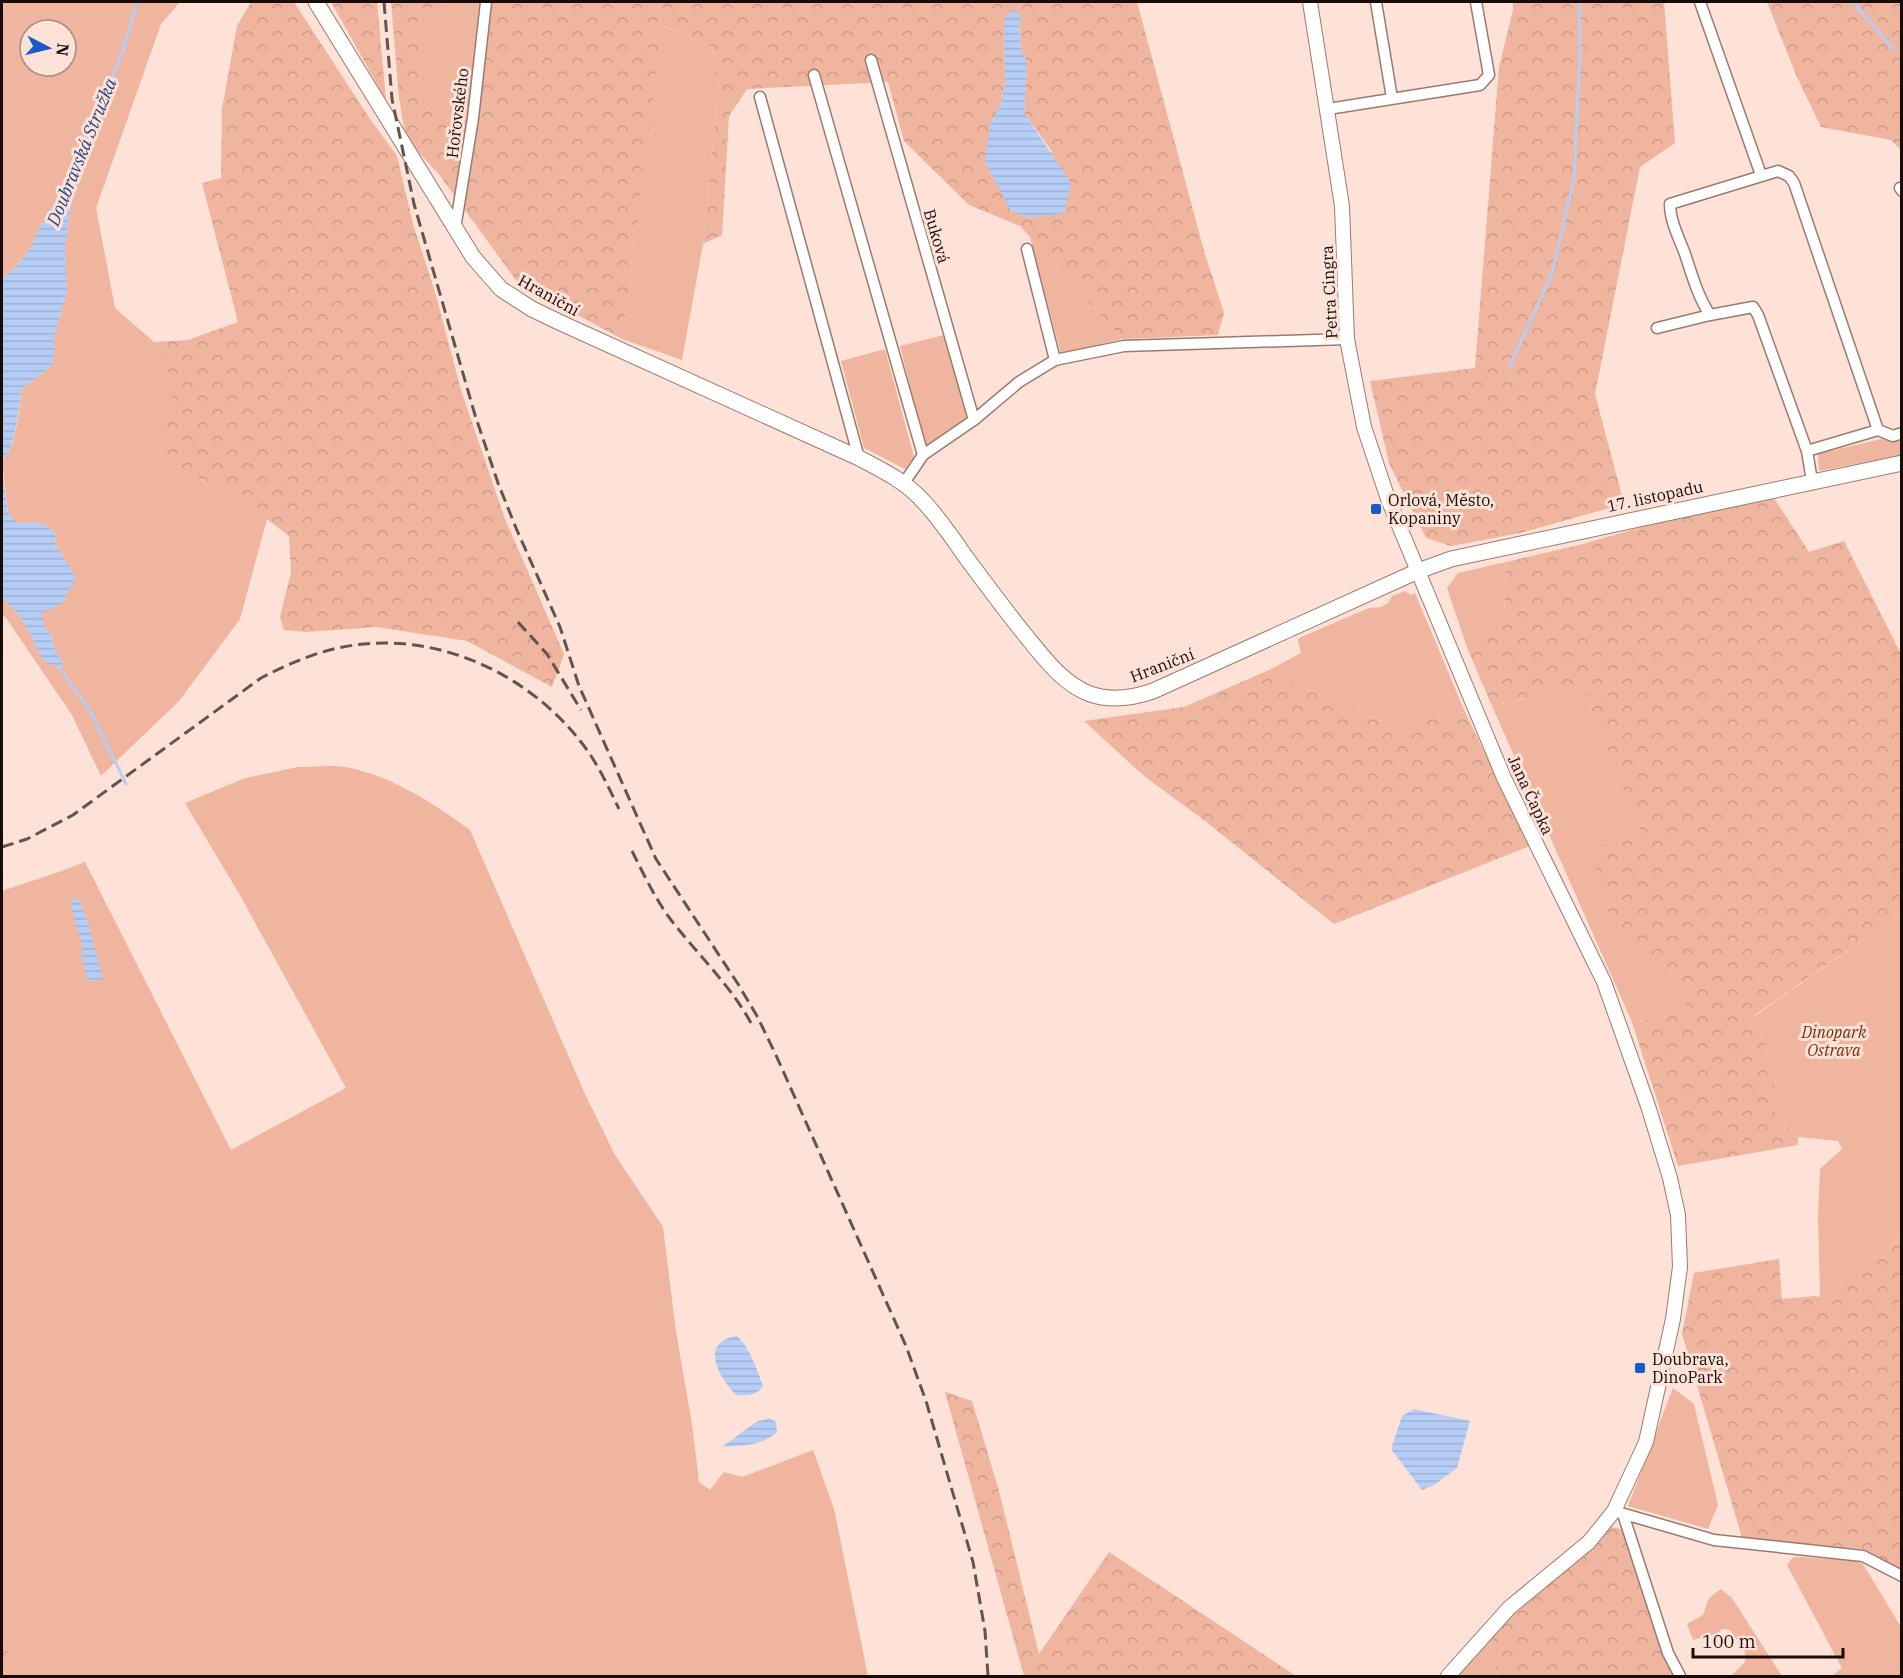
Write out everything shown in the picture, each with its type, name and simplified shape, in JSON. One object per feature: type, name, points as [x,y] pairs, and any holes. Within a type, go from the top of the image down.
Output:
[{"type":"main road","name":"Hraniční","points":[[316,2],[473,257],[501,289],[532,309],[736,404],[859,458],[904,483],[924,502],[1052,668],[1078,688],[1103,697],[1128,697],[1153,692],[1418,571]]},
{"type":"main road","name":"17. listopadu","points":[[1418,571],[1451,559],[1902,462]]},
{"type":"street","name":"Hořovského","points":[[455,229],[473,118],[486,2]]},
{"type":"street","name":"Petra Cingra","points":[[1310,2],[1342,206],[1347,339],[1364,427],[1388,500],[1418,571]]},
{"type":"street","points":[[1376,2],[1392,98]]},
{"type":"street","points":[[1328,109],[1480,85],[1489,75],[1476,2]]},
{"type":"street","points":[[1700,2],[1761,175]]},
{"type":"street","name":"Buková","points":[[871,60],[974,420]]},
{"type":"street","points":[[814,75],[922,455]]},
{"type":"street","points":[[760,97],[859,458]]},
{"type":"street","points":[[1710,315],[1703,305],[1685,256],[1670,211],[1670,204],[1761,175],[1778,171],[1789,176],[1794,183],[1878,430]]},
{"type":"street","points":[[1027,249],[1055,360]]},
{"type":"street","points":[[1657,328],[1753,307],[1758,315],[1807,452],[1812,481]]},
{"type":"street","points":[[904,483],[922,455],[974,420],[1019,382],[1055,360],[1124,346],[1347,339]]},
{"type":"street","points":[[1807,452],[1878,430],[1893,436],[1902,433]]},
{"type":"street","name":"Jana Čapka","points":[[1418,571],[1504,778],[1604,982],[1670,1178],[1678,1215],[1680,1267],[1674,1320],[1646,1442],[1618,1512],[1589,1542],[1509,1608],[1448,1677]]},
{"type":"street","points":[[1618,1512],[1714,1540],[1863,1556],[1902,1576]]},
{"type":"street","points":[[1618,1512],[1668,1653],[1680,1677]]},
{"type":"green space","points":[[2,2],[180,2],[161,24],[96,208],[115,308],[154,342],[175,384],[160,464],[207,482],[267,519],[240,619],[179,701],[101,776],[72,715],[2,615],[2,597],[22,619],[43,659],[59,668],[63,663],[54,648],[52,637],[44,626],[40,613],[52,607],[65,594],[75,577],[55,544],[56,534],[50,528],[40,523],[15,522],[8,512],[2,462],[14,438],[24,387],[48,369],[54,361],[54,336],[67,292],[65,248],[71,205],[85,165],[81,156],[72,164],[29,250],[15,268],[2,278]]},
{"type":"green space","points":[[251,2],[294,2],[370,119],[397,156],[413,224],[435,292],[461,390],[505,519],[564,654],[552,687],[467,641],[377,627],[306,632],[284,630],[280,617],[291,572],[289,536],[267,519],[207,482],[160,464],[174,384],[154,342],[188,340],[238,322],[202,183],[221,178],[222,109],[237,26]]},
{"type":"green space","points":[[331,2],[377,2],[386,100]]},
{"type":"green space","points":[[391,2],[445,2],[443,11],[419,34],[419,98],[435,117],[464,123],[479,2],[1137,2],[1204,251],[1224,313],[1218,335],[1122,339],[1020,226],[969,205],[904,141],[888,82],[747,89],[729,116],[722,235],[703,244],[718,91],[713,48],[662,25],[622,339],[518,283],[438,173],[406,139],[399,98]],"holes":[[[1004,20],[1021,23],[1019,27],[1021,47],[1027,65],[1024,113],[1053,153],[990,125],[1001,104],[1005,83]]]},
{"type":"green space","points":[[445,2],[479,2],[464,123],[435,117],[419,99],[419,34],[443,11]]},
{"type":"green space","points":[[1513,2],[1664,2],[1675,143],[1640,167],[1595,394],[1624,504],[1520,533],[1451,546],[1426,538],[1389,463],[1370,381],[1475,368],[1499,67]]},
{"type":"green space","points":[[1767,2],[1901,2],[1901,150],[1891,140],[1821,127],[1797,77]]},
{"type":"green space","points":[[661,25],[713,48],[718,91],[703,244],[682,360],[622,339]]},
{"type":"green space","points":[[1030,237],[1122,339],[1061,354]]},
{"type":"green space","points":[[944,335],[968,418],[925,447],[900,346]]},
{"type":"green space","points":[[885,349],[914,457],[905,469],[864,448],[841,361]]},
{"type":"green space","points":[[1881,439],[1901,440],[1901,455],[1819,471],[1818,454]]},
{"type":"green space","points":[[1774,498],[1809,552],[1844,541],[1901,654],[1901,916],[1884,925],[1755,1015],[1776,1078],[1772,1109],[1798,1137],[1798,1145],[1678,1166],[1632,1022],[1686,1013],[1680,973],[1641,957],[1610,920],[1590,848],[1641,832],[1582,686],[1492,706],[1468,650],[1504,616],[1506,562],[1583,544],[1659,522]]},
{"type":"green space","points":[[1506,562],[1504,616],[1468,650],[1447,588],[1458,573]]},
{"type":"green space","points":[[1405,591],[1411,595],[1415,593],[1465,712],[1397,727],[1330,701],[1269,670],[1301,653],[1299,638],[1369,608],[1381,607],[1388,603],[1392,596]]},
{"type":"green space","points":[[1269,670],[1330,701],[1397,727],[1465,712],[1530,846],[1334,924],[1205,821],[1144,776],[1084,721],[1184,707]]},
{"type":"green space","points":[[1582,686],[1642,832],[1641,957],[1680,973],[1686,1013],[1632,1022],[1492,706]]},
{"type":"green space","points":[[331,766],[367,772],[428,801],[470,830],[585,1094],[615,1155],[663,1227],[676,1332],[692,1424],[699,1482],[710,1490],[724,1472],[742,1477],[813,1450],[834,1509],[868,1676],[25,1676],[2,1644],[2,891],[85,862],[231,1150],[346,1088],[241,897],[185,803],[245,778],[298,767]]},
{"type":"green space","name":"Dinopark Ostrava","points":[[1901,916],[1901,1237],[1820,1297],[1818,1216],[1820,1169],[1842,1149],[1838,1141],[1798,1137],[1772,1109],[1776,1078],[1755,1016],[1884,925]]},
{"type":"green space","points":[[1901,1237],[1901,1569],[1863,1549],[1742,1538],[1682,1334],[1694,1273],[1779,1259],[1782,1299],[1820,1297]]},
{"type":"green space","points":[[1673,1388],[1694,1404],[1718,1505],[1708,1529],[1628,1506]]},
{"type":"green space","points":[[945,1392],[972,1401],[999,1491],[1039,1654],[1109,1552],[1296,1676],[1024,1676]]},
{"type":"green space","points":[[1607,1526],[1625,1530],[1683,1676],[1498,1676],[1488,1639]]},
{"type":"green space","points":[[1792,1558],[1855,1561],[1863,1564],[1901,1627],[1901,1676],[1832,1676],[1842,1668],[1787,1565]]},
{"type":"green space","points":[[1721,1589],[1732,1598],[1782,1676],[1731,1676],[1745,1662],[1745,1652],[1730,1630],[1723,1629],[1715,1634],[1693,1640],[1687,1624],[1703,1615],[1709,1598]]},
{"type":"green space","points":[[1488,1639],[1498,1676],[1458,1676]]},
{"type":"green space","points":[[2,1644],[18,1669],[25,1676],[2,1676]]},
{"type":"water","points":[[1012,9],[1019,13],[1021,20],[1019,27],[1021,47],[1027,65],[1024,113],[1071,183],[1064,213],[1028,218],[1010,210],[985,161],[990,125],[1001,104],[1005,83],[1004,20]]},
{"type":"water","points":[[81,155],[85,165],[71,205],[65,248],[67,292],[54,336],[54,361],[48,369],[24,387],[14,438],[2,462],[2,278],[15,268],[29,250],[72,164]]},
{"type":"water","points":[[2,469],[8,512],[16,522],[40,523],[50,528],[56,534],[55,544],[76,577],[61,605],[41,613],[44,626],[52,637],[54,648],[63,663],[59,668],[43,660],[22,619],[2,597]]},
{"type":"water","points":[[78,899],[87,919],[103,979],[88,982],[81,952],[83,948],[70,900]]},
{"type":"water","points":[[737,1336],[750,1353],[763,1386],[751,1395],[736,1395],[718,1370],[715,1353],[718,1345]]},
{"type":"water","points":[[1414,1409],[1470,1421],[1457,1468],[1434,1485],[1422,1490],[1391,1449],[1402,1416]]},
{"type":"water","points":[[769,1418],[776,1422],[777,1432],[771,1437],[751,1444],[722,1447],[756,1422]]},
{"type":"waterway","name":"Doubravská Stružka","points":[[75,162],[122,54],[137,2]]},
{"type":"waterway","points":[[1509,368],[1552,273],[1574,179],[1580,51],[1579,2]]},
{"type":"waterway","points":[[1853,2],[1893,49]]},
{"type":"waterway","name":"Doubravská Stružka","points":[[58,666],[91,712],[126,784]]},
{"type":"railway","points":[[384,2],[392,99],[414,204],[475,415],[498,483],[560,627],[579,686],[656,859],[757,1016],[906,1346],[926,1401],[973,1562],[985,1631],[988,1676]]},
{"type":"railway","points":[[518,622],[547,654],[581,710]]},
{"type":"railway","points":[[2,847],[27,839],[73,815],[261,678],[318,653],[372,643],[406,644],[440,650],[473,660],[503,675],[532,694],[558,716],[581,742],[597,766],[619,809]]},
{"type":"railway","points":[[632,851],[668,916],[722,981],[751,1023]]},
{"type":"place","name":"Orlová, Město, Kopaniny","points":[[1376,509]]},
{"type":"place","name":"Doubrava, DinoPark","points":[[1640,1368]]}]
